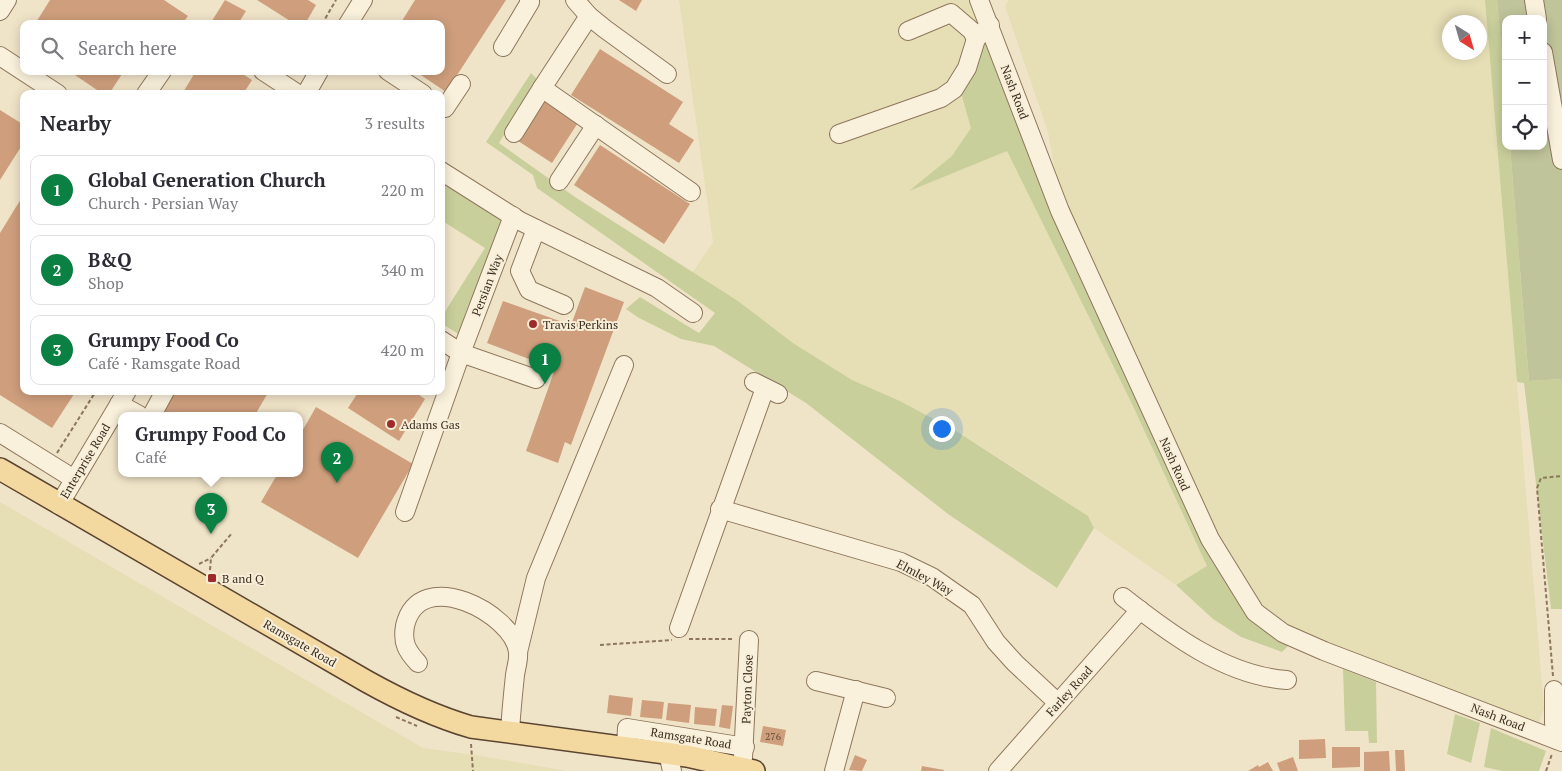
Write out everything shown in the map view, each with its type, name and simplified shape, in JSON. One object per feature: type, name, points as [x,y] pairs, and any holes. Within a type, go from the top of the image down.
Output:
[{"type":"main road","name":"Ramsgate Road","points":[[0,469],[59,505],[410,706],[471,727],[626,747],[670,762],[748,769]]},
{"type":"street","points":[[0,11],[6,0]]},
{"type":"street","points":[[350,20],[363,0]]},
{"type":"street","points":[[503,47],[530,2],[528,0]]},
{"type":"street","points":[[575,0],[589,16],[605,29],[667,74]]},
{"type":"street","name":"Nash Road","points":[[980,0],[1060,211],[1210,539],[1255,612],[1283,633],[1557,746]]},
{"type":"street","points":[[1534,0],[1536,15]]},
{"type":"street","points":[[908,31],[948,7],[972,32],[976,39]]},
{"type":"street","points":[[514,133],[542,88],[579,35],[589,16]]},
{"type":"street","points":[[838,134],[941,98],[954,89],[967,68],[976,39],[990,26]]},
{"type":"street","points":[[0,56],[20,69]]},
{"type":"street","points":[[1545,60],[1559,125],[1562,160]]},
{"type":"street","points":[[29,75],[52,90]]},
{"type":"street","points":[[149,90],[159,75]]},
{"type":"street","points":[[272,75],[304,90]]},
{"type":"street","points":[[309,90],[317,75]]},
{"type":"street","points":[[394,75],[417,90]]},
{"type":"street","points":[[445,108],[461,84]]},
{"type":"street","points":[[542,88],[691,192]]},
{"type":"street","points":[[559,180],[596,125]]},
{"type":"street","points":[[445,174],[536,229],[657,288],[694,313]]},
{"type":"street","name":"Persian Way","points":[[405,512],[461,353],[513,216]]},
{"type":"street","points":[[536,229],[520,271],[529,290],[564,305]]},
{"type":"street","points":[[445,343],[461,353],[536,379]]},
{"type":"street","points":[[510,732],[518,652],[536,578],[624,365]]},
{"type":"street","points":[[677,628],[766,388]]},
{"type":"street","points":[[154,412],[163,395]]},
{"type":"street","points":[[123,398],[136,412]]},
{"type":"street","name":"Enterprise Road","points":[[59,505],[123,398]]},
{"type":"street","points":[[0,433],[74,478]]},
{"type":"street","name":"Elmley Way","points":[[720,509],[901,562],[932,577],[972,605],[996,642],[1015,664],[1058,704]]},
{"type":"street","points":[[418,663],[406,650],[403,635],[408,614],[426,598],[446,595],[494,618],[512,635],[518,652]]},
{"type":"street","points":[[1123,597],[1178,638],[1217,659],[1265,678],[1287,680]]},
{"type":"street","name":"Farley Road","points":[[998,771],[1140,610]]},
{"type":"street","name":"Payton Close","points":[[748,769],[745,747],[749,640]]},
{"type":"street","points":[[816,681],[886,698]]},
{"type":"street","points":[[834,771],[856,690]]},
{"type":"street","points":[[1554,690],[1554,723],[1557,746]]},
{"type":"street","name":"Ramsgate Road","points":[[626,747],[627,728],[745,747]]},
{"type":"path","points":[[324,20],[336,0]]},
{"type":"path","points":[[51,463],[94,395]]},
{"type":"path","points":[[1554,690],[1537,488],[1541,478],[1562,476]]},
{"type":"path","points":[[200,564],[211,558],[232,533]]},
{"type":"path","points":[[210,570],[211,558]]},
{"type":"path","points":[[471,727],[472,771]]},
{"type":"path","points":[[1546,771],[1557,746]]},
{"type":"shaded area","points":[[679,0],[971,0],[1016,114],[976,163],[1007,150],[1132,404],[1208,566],[1176,585],[1094,528],[1088,516],[1032,479],[956,431],[900,401],[852,380],[793,343],[738,301],[692,273],[713,242]]},
{"type":"shaded area","points":[[1009,0],[1485,0],[1486,15],[1442,15],[1442,60],[1487,60],[1487,24],[1544,709],[1538,725],[1291,629],[1266,609],[1239,574],[1216,533],[1072,218],[1056,176],[1048,132],[1005,6]]},
{"type":"shaded area","points":[[0,502],[423,748],[567,771],[0,771]]},
{"type":"green space","points":[[1485,0],[1497,0],[1502,56],[1502,150],[1510,150],[1529,381],[1562,379],[1562,609],[1551,609],[1524,383],[1517,382]]},
{"type":"green space","points":[[1497,0],[1562,0],[1562,379],[1529,381],[1510,150],[1547,150],[1547,15],[1502,15],[1502,56]]},
{"type":"green space","points":[[986,38],[1217,564],[1290,644],[1282,652],[1241,637],[1213,619],[1176,585],[1207,566],[1132,404],[1007,151],[909,191],[952,156],[971,128],[959,86]]},
{"type":"green space","points":[[531,73],[538,80],[499,143],[575,197],[738,301],[793,343],[852,380],[900,401],[956,431],[1088,516],[1094,528],[1057,588],[948,514],[806,403],[714,346],[681,339],[639,318],[626,309],[640,297],[699,333],[715,313],[537,188],[533,175],[486,142]]},
{"type":"green space","points":[[445,184],[498,217],[502,222],[472,305],[469,303],[465,314],[468,315],[460,335],[445,326],[445,312],[485,248],[445,223]]},
{"type":"green space","points":[[1343,669],[1376,682],[1377,743],[1369,743],[1368,731],[1345,731]]},
{"type":"green space","points":[[1455,714],[1480,723],[1471,763],[1447,754]]},
{"type":"green space","points":[[1491,728],[1546,751],[1539,771],[1502,771],[1484,767]]},
{"type":"building","points":[[50,0],[164,0],[188,16],[185,20],[38,20]]},
{"type":"building","points":[[225,0],[246,11],[240,20],[212,20]]},
{"type":"building","points":[[257,0],[308,0],[316,5],[307,20],[289,20]]},
{"type":"building","points":[[415,0],[506,0],[446,92],[421,75],[445,75],[445,20],[402,20]]},
{"type":"building","points":[[619,0],[642,0],[636,11]]},
{"type":"building","points":[[600,49],[683,102],[669,124],[694,140],[679,163],[571,95]]},
{"type":"building","points":[[75,75],[121,75],[112,90],[97,90]]},
{"type":"building","points":[[194,75],[244,75],[252,80],[246,90],[184,90]]},
{"type":"building","points":[[544,94],[581,118],[552,163],[515,139]]},
{"type":"building","points":[[0,110],[20,122],[20,148],[0,180]]},
{"type":"building","points":[[600,145],[690,204],[664,244],[574,185]]},
{"type":"building","points":[[20,200],[20,395],[73,395],[52,428],[0,395],[0,233]]},
{"type":"building","points":[[585,287],[624,302],[571,445],[565,442],[558,463],[526,451],[555,369],[487,343],[503,301],[571,325]]},
{"type":"building","points":[[168,395],[267,395],[257,412],[164,412],[159,409]]},
{"type":"building","name":"Adams Gas","points":[[356,395],[419,395],[425,399],[399,441],[348,408]]},
{"type":"building","points":[[316,407],[413,464],[358,558],[261,502],[276,477],[303,477],[303,430]]},
{"type":"building","points":[[609,695],[633,698],[631,716],[607,713]]},
{"type":"building","points":[[642,700],[664,702],[662,719],[640,717]]},
{"type":"building","points":[[668,703],[691,705],[689,723],[666,720]]},
{"type":"building","points":[[722,705],[733,706],[730,729],[719,727]]},
{"type":"building","points":[[695,707],[717,709],[715,726],[694,724]]},
{"type":"building","points":[[763,726],[786,730],[783,746],[760,742]]},
{"type":"building","points":[[1325,739],[1326,758],[1299,759],[1299,740]]},
{"type":"building","points":[[1332,747],[1360,747],[1360,767],[1332,768]]},
{"type":"building","points":[[1395,750],[1404,750],[1405,771],[1396,771]]},
{"type":"building","points":[[1389,751],[1390,771],[1364,771],[1364,752]]},
{"type":"building","points":[[855,755],[867,760],[862,771],[849,770]]},
{"type":"building","points":[[1293,757],[1298,771],[1280,771],[1277,763]]},
{"type":"building","points":[[1268,762],[1273,771],[1248,771],[1258,765],[1259,767]]},
{"type":"building","points":[[922,766],[944,770],[944,771],[921,771]]},
{"type":"place","name":"Travis Perkins","points":[[533,324]]},
{"type":"place","name":"Global Generation Church","points":[[545,384]]},
{"type":"place","name":"Adams Gas","points":[[391,424]]},
{"type":"place","name":"B&Q","points":[[337,483]]},
{"type":"place","name":"Grumpy Food Co","points":[[211,534]]},
{"type":"place","name":"B and Q","points":[[212,578]]}]
